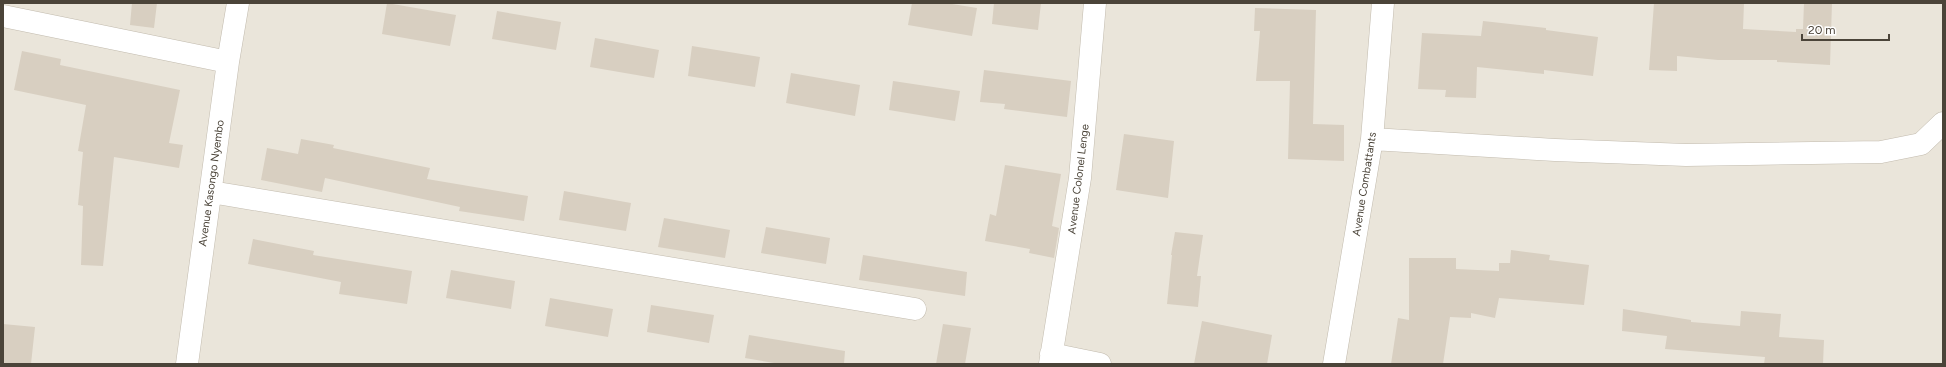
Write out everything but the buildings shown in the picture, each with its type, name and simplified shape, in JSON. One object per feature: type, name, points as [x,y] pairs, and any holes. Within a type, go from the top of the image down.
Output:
[{"type":"street","name":"Avenue Kasongo Nyembo","points":[[186,364],[228,62],[238,3]]},
{"type":"street","name":"Avenue Colonel Lenge","points":[[1051,359],[1080,178],[1095,3]]},
{"type":"street","name":"Avenue Combattants","points":[[1334,364],[1372,139],[1383,3]]},
{"type":"street","points":[[3,16],[228,62]]},
{"type":"street","points":[[1372,139],[1555,150],[1686,155],[1881,152],[1921,144],[1943,123]]},
{"type":"street","points":[[211,192],[915,309]]},
{"type":"street","points":[[1051,359],[1100,364]]},
{"type":"shaded area","points":[[3,3],[1943,3],[1943,364],[3,364]]}]
